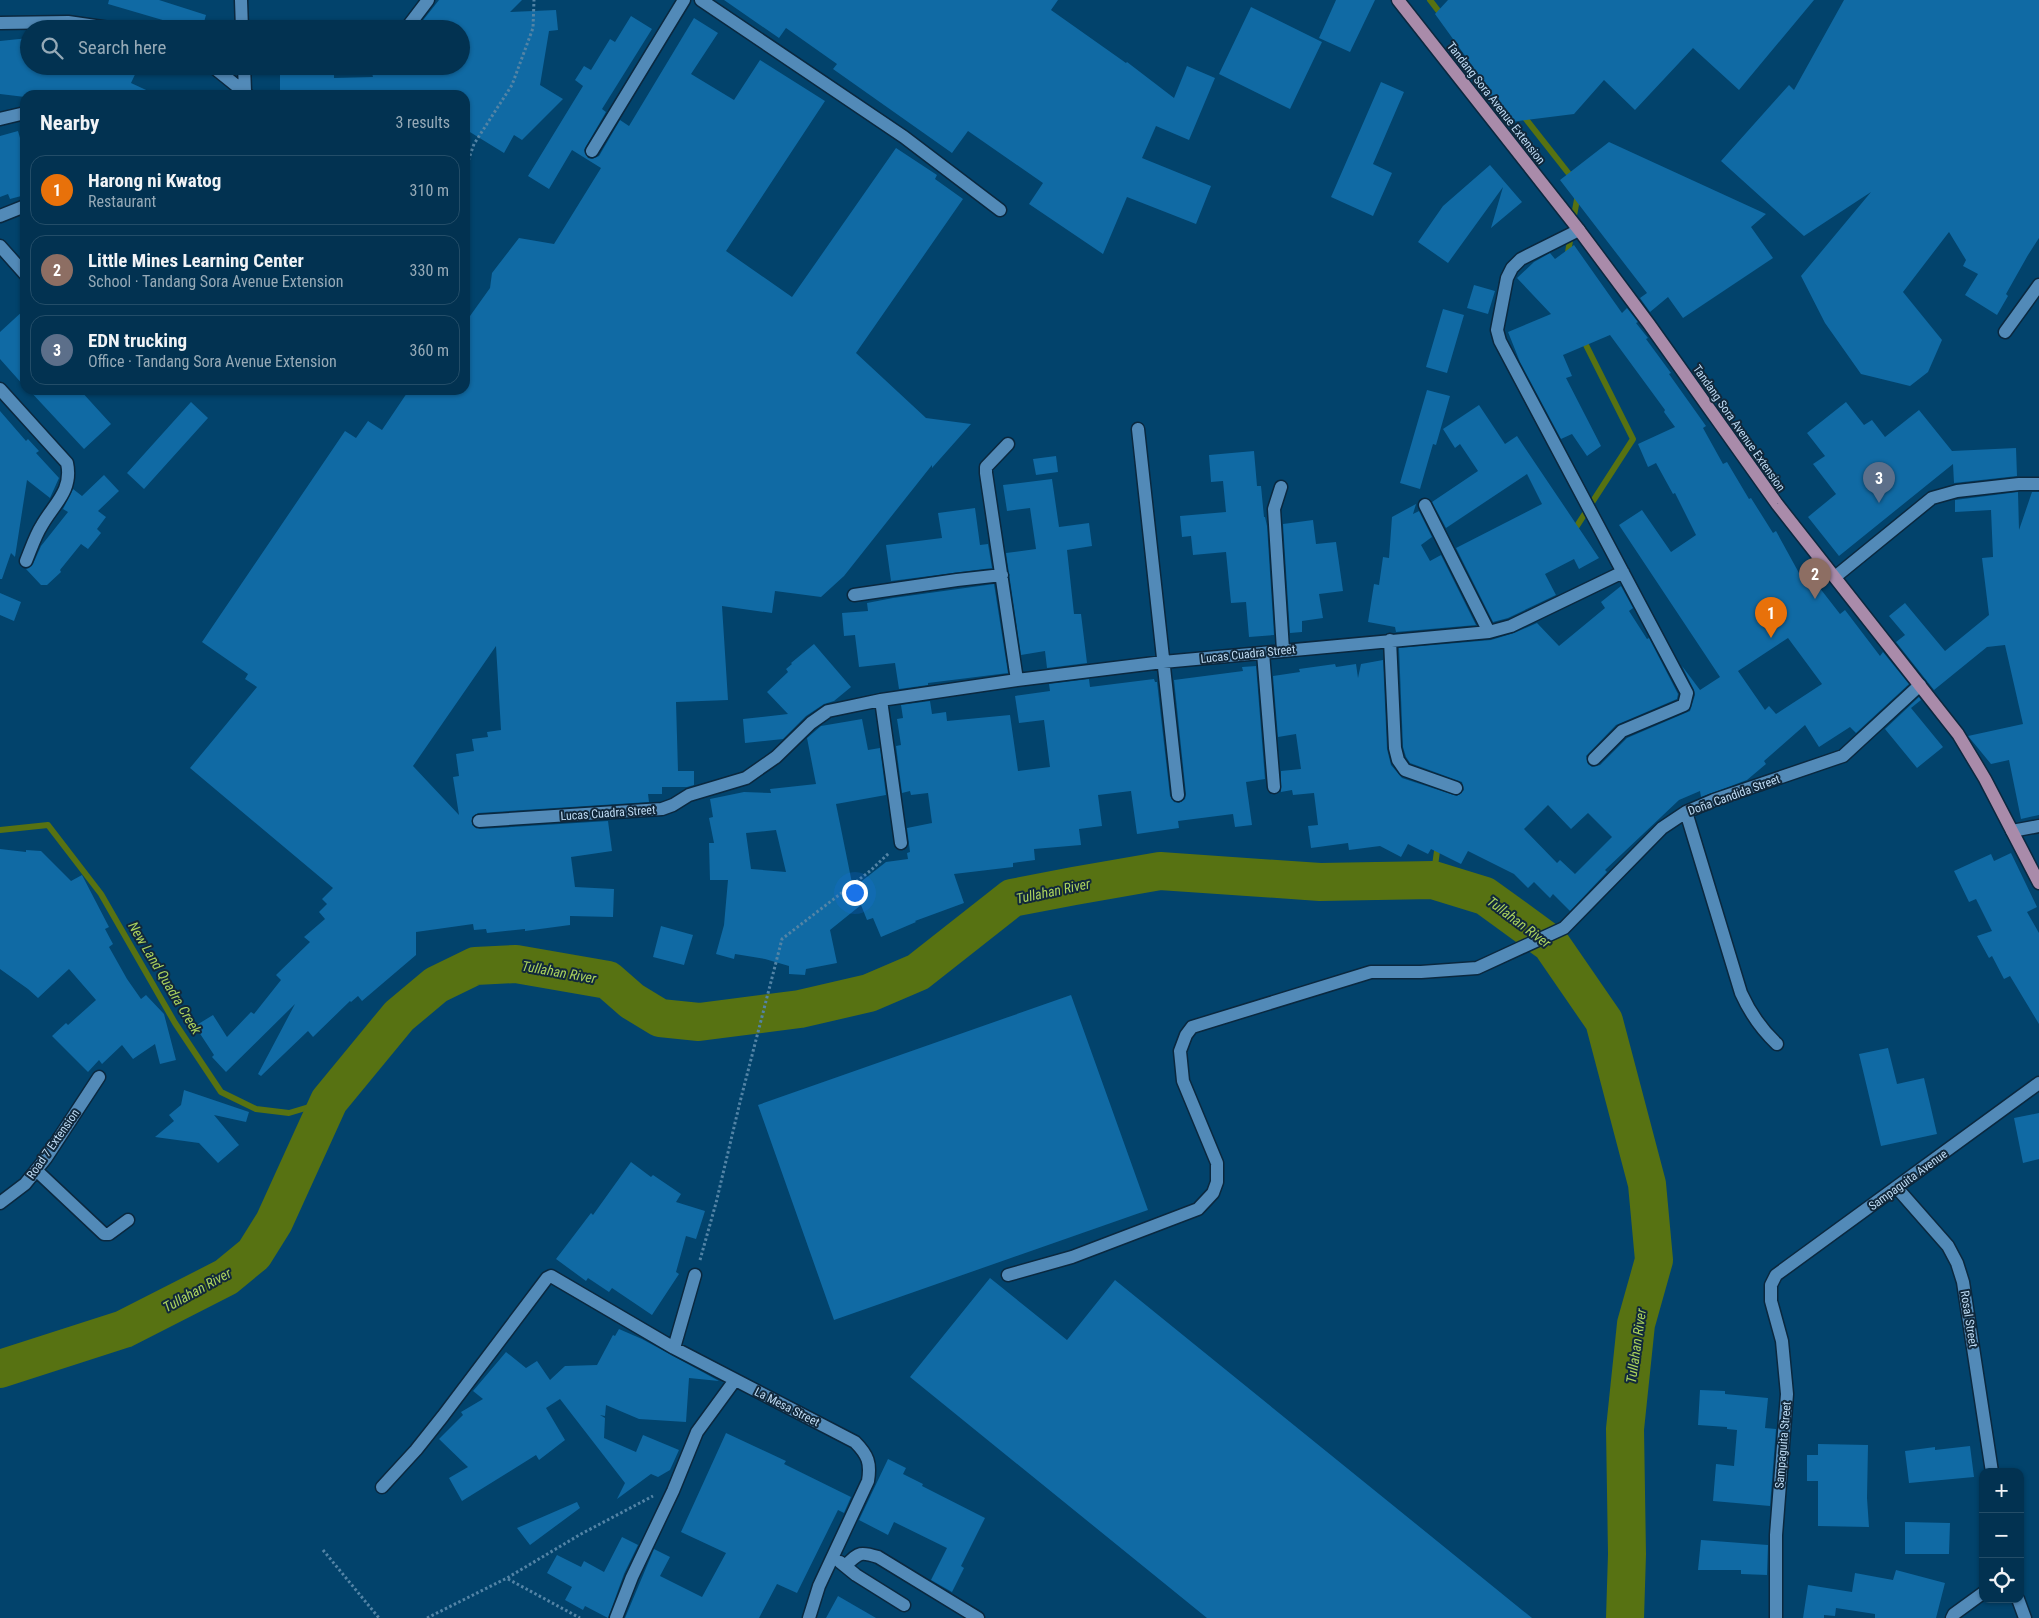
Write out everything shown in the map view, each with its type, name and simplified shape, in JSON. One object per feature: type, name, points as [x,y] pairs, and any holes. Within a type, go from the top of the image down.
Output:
[{"type":"main road","name":"Tandang Sora Avenue Extension","points":[[1398,0],[1579,230],[1649,324],[1777,504],[1958,734],[2039,883]]},
{"type":"street","points":[[241,0],[242,20]]},
{"type":"street","points":[[413,20],[428,0]]},
{"type":"street","points":[[592,151],[684,0]]},
{"type":"street","points":[[701,0],[904,136],[1000,210]]},
{"type":"street","points":[[0,23],[20,23]]},
{"type":"street","points":[[223,75],[242,90]]},
{"type":"street","points":[[245,75],[246,90]]},
{"type":"street","points":[[0,118],[20,114]]},
{"type":"street","points":[[0,216],[20,208]]},
{"type":"street","points":[[1579,230],[1521,259],[1512,268],[1507,278],[1496,330],[1500,341],[1687,693],[1684,705],[1622,731],[1594,759]]},
{"type":"street","points":[[0,246],[20,268]]},
{"type":"street","points":[[2005,332],[2039,285]]},
{"type":"street","points":[[0,390],[67,463],[70,475],[65,490],[41,526],[26,561]]},
{"type":"street","points":[[1138,429],[1178,795]]},
{"type":"street","points":[[1008,444],[986,467],[986,472],[1017,680]]},
{"type":"street","points":[[1835,577],[1932,498],[1956,490],[2039,484]]},
{"type":"street","points":[[1281,487],[1274,509],[1284,650]]},
{"type":"street","points":[[1425,506],[1489,632]]},
{"type":"street","name":"Lucas Cuadra Street","points":[[479,821],[662,809],[673,805],[688,795],[746,778],[776,757],[811,723],[828,711],[881,700],[1017,680],[1163,662],[1489,632],[1511,626],[1624,572]]},
{"type":"street","points":[[854,596],[956,580],[1002,575]]},
{"type":"street","points":[[1390,640],[1395,748],[1398,760],[1405,770],[1456,788]]},
{"type":"street","points":[[1263,653],[1274,787]]},
{"type":"street","name":"Doña Candida Street","points":[[1008,1275],[1072,1257],[1198,1209],[1213,1193],[1217,1182],[1217,1163],[1183,1081],[1180,1051],[1186,1035],[1192,1027],[1371,972],[1421,972],[1476,968],[1564,928],[1662,828],[1686,812],[1714,800],[1843,756],[1920,686]]},
{"type":"street","points":[[881,700],[901,843]]},
{"type":"street","points":[[1686,812],[1741,993],[1760,1026],[1777,1044]]},
{"type":"street","points":[[2012,831],[2039,826]]},
{"type":"street","name":"Road 7 Extension","points":[[0,1203],[25,1184],[36,1170],[99,1077]]},
{"type":"street","name":"Sampaguita Avenue","points":[[1776,1276],[2039,1083]]},
{"type":"street","points":[[36,1170],[104,1234],[109,1234],[128,1220]]},
{"type":"street","name":"Rosal Street","points":[[1897,1188],[1948,1246],[1957,1263],[1963,1282],[1991,1468]]},
{"type":"street","points":[[674,1348],[696,1274]]},
{"type":"street","name":"La Mesa Street","points":[[382,1487],[416,1450],[547,1278],[551,1276],[674,1348],[856,1442],[866,1453],[870,1465],[868,1481],[819,1586],[809,1618]]},
{"type":"street","name":"Sampaguita Street","points":[[1776,1276],[1771,1285],[1771,1301],[1782,1341],[1787,1394],[1776,1535],[1776,1618]]},
{"type":"street","points":[[616,1618],[632,1577],[673,1491],[697,1432],[734,1380]]},
{"type":"street","points":[[845,1566],[861,1553],[878,1558],[978,1618]]},
{"type":"street","points":[[833,1556],[856,1575],[904,1606]]},
{"type":"street","points":[[1952,1618],[1954,1614],[1979,1596]]},
{"type":"street","points":[[2019,1603],[2024,1618]]},
{"type":"path","points":[[470,156],[474,144],[512,85],[533,28],[534,0]]},
{"type":"path","points":[[696,1274],[716,1203],[782,939],[870,871],[901,843]]},
{"type":"path","points":[[427,1618],[507,1578],[634,1504],[654,1495],[673,1491]]},
{"type":"path","points":[[323,1550],[379,1618]]},
{"type":"path","points":[[507,1578],[580,1618]]},
{"type":"building","points":[[109,0],[159,0],[206,15],[205,20],[163,20],[108,4]]},
{"type":"building","points":[[439,0],[522,0],[510,12],[556,10],[558,30],[549,31],[540,85],[563,99],[522,140],[514,135],[504,153],[470,132],[470,90],[280,90],[280,75],[334,75],[334,78],[373,77],[372,75],[470,75],[470,20],[423,20]]},
{"type":"building","points":[[724,0],[1058,0],[1051,10],[1127,62],[1174,98],[1187,66],[1215,78],[1189,140],[1156,126],[1142,158],[1211,186],[1196,224],[1127,197],[1103,254],[1029,204],[1043,183],[968,131],[952,153],[833,69],[837,64],[786,28],[779,38]]},
{"type":"building","points":[[1336,0],[1375,0],[1350,52],[1319,38]]},
{"type":"building","points":[[1448,0],[1814,0],[1739,90],[1693,48],[1635,110],[1604,80],[1574,114],[1511,122],[1474,80],[1479,75],[1435,14]]},
{"type":"building","points":[[1844,0],[2039,0],[2039,238],[2006,294],[2008,296],[1997,315],[1965,295],[1978,274],[1963,266],[1966,260],[1949,232],[1903,292],[1942,340],[1928,372],[1910,386],[1861,374],[1825,323],[1801,276],[1871,192],[1804,236],[1721,161],[1789,85],[1794,90]]},
{"type":"building","points":[[1251,7],[1322,42],[1290,109],[1219,74]]},
{"type":"building","points":[[631,16],[652,29],[602,109],[606,112],[584,150],[588,158],[592,159],[599,156],[620,120],[629,126],[694,18],[718,33],[691,74],[734,100],[760,60],[825,101],[726,251],[792,297],[896,148],[937,175],[935,179],[963,199],[856,353],[926,418],[971,424],[932,468],[932,465],[844,576],[821,597],[775,591],[772,613],[722,606],[728,700],[676,702],[678,771],[694,771],[694,785],[687,787],[662,787],[662,794],[648,794],[649,802],[478,813],[472,817],[472,825],[480,829],[608,821],[612,851],[571,857],[575,887],[614,889],[613,917],[570,916],[570,925],[525,931],[525,929],[487,933],[486,929],[474,930],[473,924],[416,932],[416,955],[362,1001],[358,996],[350,1001],[313,1037],[308,1031],[261,1076],[258,1074],[295,1004],[226,1072],[212,1057],[214,1055],[195,1026],[213,1015],[227,1037],[251,1012],[254,1014],[281,980],[276,975],[310,942],[304,937],[325,919],[319,912],[327,904],[322,899],[333,888],[190,768],[257,687],[245,679],[248,674],[202,642],[345,431],[356,438],[368,421],[382,430],[406,395],[470,395],[470,316],[490,288],[492,273],[519,238],[554,244],[601,168],[572,150],[549,189],[528,176],[583,86],[575,80],[584,66],[591,70],[610,39],[615,42]],"holes":[[[496,646],[501,730],[487,732],[488,737],[472,739],[474,751],[456,754],[459,776],[453,777],[459,815],[413,766]]]},
{"type":"building","points":[[20,39],[20,75],[135,75],[131,83],[146,90],[20,90],[20,96],[0,94],[0,41]]},
{"type":"building","points":[[1381,82],[1404,92],[1373,164],[1392,173],[1373,216],[1331,197]]},
{"type":"building","points":[[18,131],[20,138],[20,196],[10,199],[8,194],[0,197],[0,136]]},
{"type":"building","points":[[1609,142],[1766,214],[1751,227],[1773,258],[1683,318],[1668,297],[1650,312],[1640,298],[1647,293],[1560,180]]},
{"type":"building","points":[[1490,165],[1522,202],[1491,228],[1503,187],[1448,263],[1418,242],[1443,206]]},
{"type":"building","points":[[1574,245],[1622,313],[1627,308],[1648,338],[1646,339],[1671,373],[1669,374],[1706,426],[1703,428],[1723,464],[1727,462],[1749,499],[1751,498],[1773,533],[1776,531],[1799,573],[1805,569],[1840,614],[1845,610],[1880,656],[1883,652],[1909,684],[1856,733],[1850,727],[1819,747],[1805,725],[1764,761],[1766,764],[1747,780],[1701,797],[1700,791],[1679,800],[1605,870],[1607,872],[1570,911],[1553,894],[1550,898],[1534,882],[1528,888],[1514,874],[1468,851],[1461,864],[1431,849],[1428,854],[1408,844],[1401,857],[1380,846],[1349,850],[1348,843],[1311,848],[1308,826],[1318,825],[1314,793],[1293,795],[1292,790],[1281,792],[1281,771],[1301,769],[1296,734],[1278,737],[1273,676],[1300,672],[1299,669],[1335,664],[1336,667],[1356,664],[1358,678],[1361,664],[1383,660],[1387,749],[1391,765],[1402,778],[1457,796],[1464,790],[1462,782],[1410,763],[1406,757],[1403,747],[1399,648],[1491,640],[1537,623],[1559,646],[1605,608],[1601,602],[1621,586],[1633,608],[1629,611],[1647,639],[1649,638],[1678,694],[1677,699],[1616,725],[1586,756],[1588,764],[1592,767],[1600,765],[1627,738],[1690,711],[1695,695],[1682,666],[1700,690],[1720,677],[1619,525],[1642,510],[1671,552],[1696,535],[1675,493],[1673,494],[1656,463],[1648,467],[1638,444],[1675,427],[1664,412],[1665,410],[1610,335],[1563,355],[1572,376],[1566,378],[1601,446],[1587,456],[1572,434],[1561,439],[1520,362],[1508,332],[1551,314],[1517,278],[1534,262],[1550,253],[1555,259]],"holes":[[[1788,638],[1822,684],[1776,714],[1769,706],[1765,710],[1738,671]],[[1548,805],[1571,829],[1588,813],[1612,837],[1575,874],[1560,860],[1557,863],[1524,829]]]},
{"type":"building","points":[[1474,285],[1495,291],[1488,314],[1467,308]]},
{"type":"building","points":[[1443,309],[1464,315],[1447,373],[1426,367]]},
{"type":"building","points":[[20,314],[20,381],[0,359],[0,332]]},
{"type":"building","points":[[1427,390],[1450,396],[1436,445],[1433,444],[1420,489],[1400,483]]},
{"type":"building","points":[[34,395],[85,395],[111,424],[84,449]]},
{"type":"building","points":[[191,402],[208,418],[144,489],[127,473]]},
{"type":"building","points":[[1846,402],[1864,425],[1872,420],[1885,437],[1919,410],[1952,451],[2016,448],[2017,476],[1954,483],[1953,464],[1839,556],[1808,517],[1836,494],[1813,464],[1825,456],[1807,433]]},
{"type":"building","points":[[1479,405],[1505,444],[1517,436],[1599,558],[1579,569],[1574,559],[1545,574],[1556,595],[1508,618],[1493,622],[1456,548],[1542,504],[1527,474],[1446,528],[1432,502],[1478,471],[1460,444],[1455,448],[1443,429]]},
{"type":"building","points":[[0,411],[26,441],[28,439],[39,451],[36,453],[59,478],[50,498],[27,480],[15,557],[11,553],[2,579],[0,579]]},
{"type":"building","points":[[1254,451],[1257,486],[1261,486],[1264,517],[1267,526],[1274,635],[1249,637],[1246,602],[1231,603],[1226,552],[1193,555],[1191,536],[1182,537],[1180,516],[1226,512],[1223,481],[1211,482],[1209,455]]},
{"type":"building","points":[[1056,456],[1058,472],[1036,475],[1033,459]]},
{"type":"building","points":[[104,475],[119,491],[98,511],[106,517],[97,529],[101,533],[88,549],[81,544],[60,570],[61,572],[47,585],[41,585],[26,569],[33,564],[41,546],[68,512],[63,509],[73,489],[82,496]]},
{"type":"building","points":[[1052,479],[1059,527],[1089,523],[1092,546],[1067,550],[1074,614],[1081,614],[1087,663],[1047,668],[1045,651],[1021,655],[1006,553],[1036,549],[1030,508],[1007,511],[1003,485]]},
{"type":"building","points":[[2018,492],[2019,530],[2032,492],[2039,492],[2039,815],[2021,819],[2009,760],[1991,764],[1968,736],[2023,724],[2005,645],[1987,647],[1934,690],[1896,642],[1905,635],[1889,616],[1905,603],[1945,651],[1989,615],[1982,558],[1993,557],[1991,510],[1955,512],[1955,500]]},
{"type":"building","points":[[1416,504],[1413,514],[1419,511],[1432,537],[1421,545],[1430,561],[1441,555],[1476,625],[1396,632],[1395,627],[1368,622],[1374,584],[1379,585],[1383,557],[1389,558],[1392,517]]},
{"type":"building","points":[[975,508],[980,545],[988,544],[992,568],[891,581],[886,545],[942,538],[938,513]]},
{"type":"building","points":[[1313,520],[1316,544],[1336,542],[1343,591],[1319,594],[1323,618],[1302,621],[1302,632],[1290,633],[1283,524]]},
{"type":"building","points":[[994,584],[1008,673],[928,683],[928,685],[899,689],[895,663],[859,667],[855,635],[844,636],[842,613],[868,611],[867,603]]},
{"type":"building","points":[[0,593],[21,602],[14,621],[0,615]]},
{"type":"building","points":[[814,644],[851,687],[834,701],[824,704],[806,716],[783,739],[745,743],[743,719],[788,714],[767,692],[788,672],[786,669],[791,663]]},
{"type":"building","points":[[1256,666],[1265,779],[1246,782],[1252,825],[1235,827],[1233,814],[1178,821],[1179,828],[1137,834],[1131,791],[1098,795],[1102,826],[1079,829],[1081,845],[1034,849],[1035,860],[1013,863],[1013,867],[954,874],[964,903],[915,921],[881,937],[873,918],[867,920],[861,905],[830,930],[837,963],[806,969],[805,975],[789,974],[789,966],[765,959],[735,954],[734,959],[716,954],[724,925],[728,880],[710,880],[709,843],[714,843],[709,818],[713,817],[710,799],[744,792],[771,793],[770,789],[816,784],[807,738],[821,726],[862,719],[868,750],[880,748],[886,795],[836,804],[853,888],[886,862],[908,859],[907,853],[910,852],[907,828],[932,823],[928,793],[911,795],[910,791],[902,793],[896,746],[901,745],[897,719],[903,718],[901,705],[930,701],[932,714],[946,712],[947,721],[1010,715],[1018,771],[1050,767],[1044,720],[1019,723],[1015,696],[1050,691],[1049,684],[1089,679],[1090,687],[1154,679],[1157,682],[1170,796],[1174,802],[1179,803],[1185,799],[1186,794],[1174,680],[1243,671],[1242,667]],"holes":[[[776,830],[786,872],[751,869],[746,833]]]},
{"type":"building","points":[[1919,697],[1921,700],[1911,708],[1943,747],[1917,768],[1885,729]]},
{"type":"building","points":[[0,849],[26,852],[26,850],[41,851],[71,881],[82,875],[109,927],[105,929],[113,944],[109,947],[127,979],[141,999],[146,995],[164,1014],[176,1060],[160,1064],[155,1044],[133,1059],[122,1045],[102,1064],[99,1060],[88,1072],[52,1036],[66,1023],[68,1025],[96,1000],[69,969],[38,998],[0,969]]},
{"type":"building","points":[[2011,853],[2037,907],[2027,912],[2039,933],[2039,1024],[2010,976],[2004,979],[1992,956],[1989,958],[1977,936],[1992,931],[1976,899],[1969,902],[1954,871],[1991,854],[1994,861]]},
{"type":"building","points":[[661,926],[693,935],[684,965],[653,957]]},
{"type":"building","points":[[1071,995],[1148,1210],[834,1320],[758,1105]]},
{"type":"building","points":[[1888,1048],[1897,1084],[1924,1078],[1937,1134],[1881,1146],[1859,1054]]},
{"type":"building","points":[[184,1090],[249,1112],[246,1122],[214,1115],[239,1145],[218,1163],[199,1143],[155,1137],[174,1121],[169,1115],[181,1105]]},
{"type":"building","points":[[2039,1113],[2039,1159],[2023,1163],[2014,1118]]},
{"type":"building","points":[[631,1162],[651,1177],[653,1175],[681,1194],[676,1202],[705,1211],[696,1239],[686,1236],[676,1272],[679,1274],[652,1315],[612,1288],[609,1292],[588,1278],[586,1281],[556,1259],[591,1213],[593,1215]]},
{"type":"building","points":[[990,1278],[1067,1340],[1115,1280],[1532,1618],[1207,1618],[910,1377]]},
{"type":"building","points":[[619,1329],[642,1339],[719,1381],[689,1378],[686,1422],[639,1419],[606,1405],[605,1416],[600,1415],[605,1418],[604,1438],[636,1452],[643,1435],[679,1450],[670,1470],[658,1477],[651,1474],[617,1499],[625,1483],[560,1399],[546,1408],[565,1440],[539,1460],[536,1455],[462,1501],[449,1478],[468,1467],[439,1439],[463,1415],[461,1412],[483,1399],[473,1391],[506,1352],[526,1368],[537,1361],[550,1380],[565,1366],[597,1365],[613,1335],[615,1336]]},
{"type":"building","points":[[1700,1390],[1725,1391],[1725,1394],[1768,1398],[1765,1428],[1776,1429],[1770,1506],[1713,1501],[1716,1464],[1734,1466],[1737,1430],[1727,1429],[1727,1427],[1698,1425]]},
{"type":"building","points":[[726,1433],[786,1461],[784,1464],[851,1497],[844,1513],[838,1510],[797,1593],[777,1584],[759,1618],[625,1618],[654,1549],[670,1557],[660,1576],[702,1597],[726,1553],[681,1532]]},
{"type":"building","points":[[1818,1444],[1868,1445],[1867,1498],[1869,1527],[1818,1526],[1818,1481],[1807,1481],[1807,1455],[1818,1455]]},
{"type":"building","points":[[1970,1446],[1974,1477],[1909,1483],[1905,1451],[1935,1447],[1935,1450]]},
{"type":"building","points":[[888,1459],[906,1468],[903,1474],[923,1484],[922,1486],[985,1518],[961,1566],[964,1568],[952,1592],[931,1580],[947,1548],[894,1522],[888,1535],[859,1520]]},
{"type":"building","points":[[577,1502],[580,1508],[530,1545],[517,1528]]},
{"type":"building","points":[[1905,1522],[1950,1523],[1949,1554],[1905,1554]]},
{"type":"building","points":[[622,1537],[638,1545],[624,1574],[608,1618],[585,1606],[583,1610],[565,1600],[572,1587],[547,1573],[557,1555],[581,1567],[584,1561],[604,1572]]},
{"type":"building","points":[[1701,1540],[1768,1545],[1767,1575],[1741,1574],[1741,1570],[1698,1570]]},
{"type":"building","points":[[1896,1570],[1945,1583],[1936,1618],[1875,1618],[1875,1614],[1836,1608],[1835,1616],[1824,1615],[1824,1618],[1803,1618],[1808,1585],[1852,1592],[1855,1573],[1893,1580]]},
{"type":"building","points":[[838,1596],[876,1618],[826,1618]]},
{"type":"waterway","points":[[1430,0],[1443,17]]},
{"type":"waterway","points":[[1522,114],[1573,179]]},
{"type":"waterway","points":[[1573,221],[1578,194]]},
{"type":"waterway","points":[[1567,258],[1571,235]]},
{"type":"waterway","points":[[1573,532],[1633,439],[1583,339]]},
{"type":"waterway","name":"New Land Quadra Creek","points":[[0,830],[48,825],[101,894],[175,1023],[221,1092],[256,1109],[289,1113],[329,1101]]},
{"type":"waterway","points":[[1433,880],[1438,844]]},
{"type":"waterway","name":"Tullahan River","points":[[0,1369],[124,1329],[226,1277],[254,1254],[274,1222],[329,1101],[399,1016],[436,985],[475,966],[516,964],[608,980],[632,1001],[660,1018],[699,1022],[800,1009],[869,993],[918,972],[1012,898],[1074,886],[1160,871],[1320,882],[1433,880],[1485,896],[1551,944],[1604,1021],[1647,1184],[1654,1260],[1636,1324],[1625,1429],[1627,1554],[1625,1618]]},
{"type":"place","name":"EDN trucking","points":[[1879,503]]},
{"type":"place","name":"Little Mines Learning Center","points":[[1815,599]]},
{"type":"place","name":"Harong ni Kwatog","points":[[1771,638]]}]
